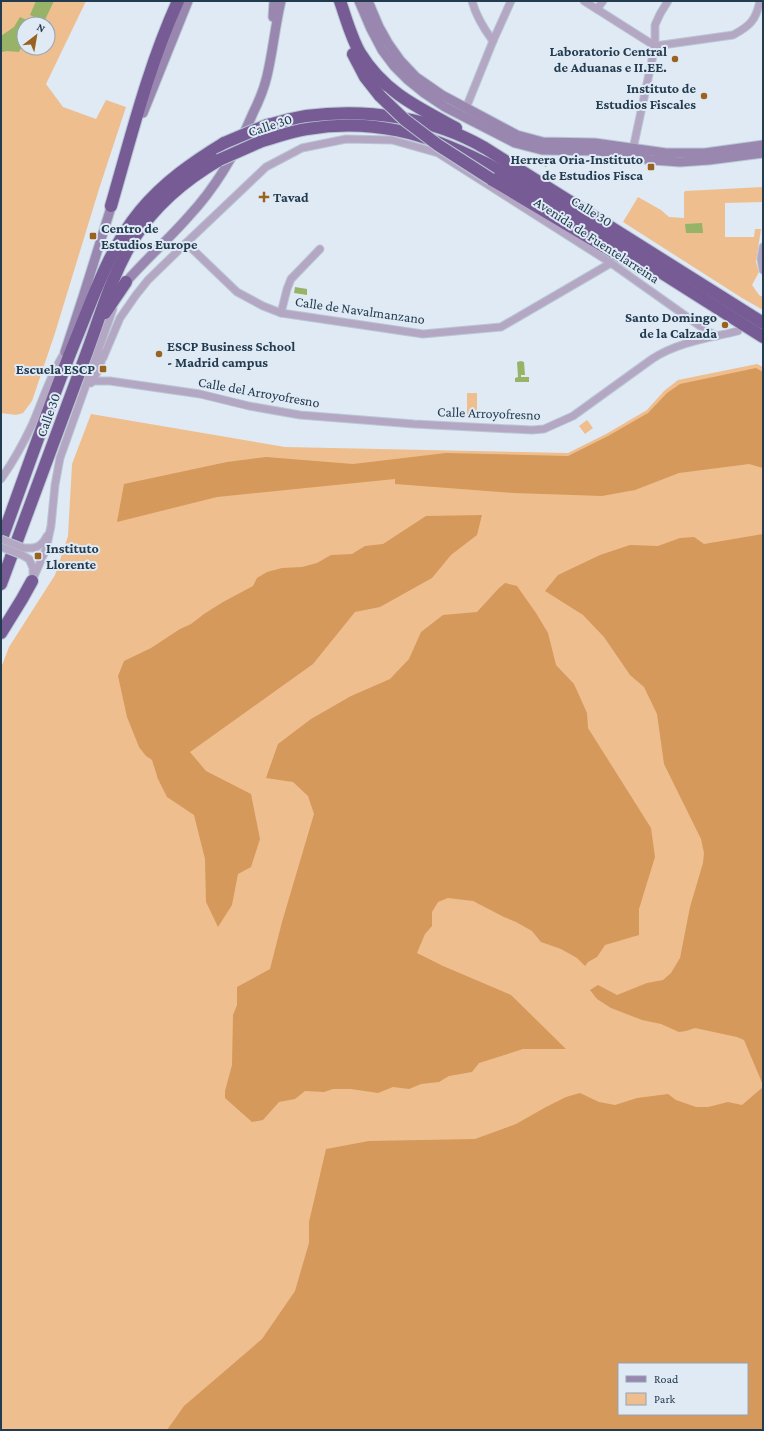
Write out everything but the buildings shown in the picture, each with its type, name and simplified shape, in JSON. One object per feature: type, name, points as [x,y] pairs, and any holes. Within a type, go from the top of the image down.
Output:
[{"type":"highway","points":[[111,206],[141,99],[178,1]]},
{"type":"highway","points":[[332,1],[346,29],[360,52],[376,74],[393,92],[458,129],[476,143]]},
{"type":"highway","points":[[340,1],[353,54],[365,77],[380,96],[405,120],[432,140],[491,179],[743,330]]},
{"type":"highway","name":"Calle 30","points":[[1,540],[61,376],[102,276],[125,232],[154,195],[193,162],[224,143],[267,125],[306,116],[353,113],[399,117],[456,134],[476,143],[763,323]]},
{"type":"highway","name":"Calle 30","points":[[1,584],[112,280],[135,237],[149,218],[180,185],[198,172],[219,160],[262,141],[306,129],[356,124],[399,130],[428,138],[484,162],[520,183],[743,330],[763,337]]},
{"type":"highway","points":[[96,327],[126,282]]},
{"type":"highway","points":[[61,376],[65,352]]},
{"type":"highway","points":[[1,632],[32,581]]},
{"type":"main road","points":[[65,352],[86,290],[111,206],[136,133],[180,18],[188,1]]},
{"type":"main road","points":[[180,18],[191,1]]},
{"type":"main road","points":[[273,43],[274,1]]},
{"type":"main road","points":[[126,282],[139,266],[154,253],[207,196],[231,160],[254,113],[267,77],[280,1]]},
{"type":"main road","points":[[359,1],[382,50],[394,66],[408,80],[440,103],[515,143],[542,150],[600,151],[652,160],[680,162],[763,153]]},
{"type":"main road","points":[[368,1],[378,27],[400,60],[416,77],[442,95],[516,135],[532,140],[553,143],[595,142],[666,153],[693,154],[763,145]]},
{"type":"street","points":[[472,1],[474,9],[493,41]]},
{"type":"street","points":[[466,108],[511,1]]},
{"type":"street","points":[[584,1],[655,46],[733,35],[744,29],[752,22],[757,13],[760,1]]},
{"type":"street","points":[[598,10],[603,1]]},
{"type":"street","points":[[633,149],[655,46],[655,26],[668,1]]},
{"type":"street","name":"Avenida de Fuentelarreina","points":[[85,391],[97,374],[120,318],[148,280],[186,243],[266,167],[302,148],[346,139],[392,140],[438,153],[611,263],[712,335],[717,336]]},
{"type":"street","name":"Calle de Navalmanzano","points":[[186,243],[237,292],[263,306],[281,313],[423,334],[501,327],[611,263]]},
{"type":"street","points":[[763,247],[761,259],[763,270]]},
{"type":"street","name":"Calle de Navalmanzano","points":[[281,313],[287,290],[292,279],[320,250]]},
{"type":"street","points":[[32,581],[46,549],[51,526],[55,486],[60,458],[110,318],[126,282]]},
{"type":"street","name":"Avenida de Fuentelarreina","points":[[103,358],[110,318]]},
{"type":"street","points":[[701,327],[706,339]]},
{"type":"street","name":"Calle Arroyofresno","points":[[380,421],[532,430],[544,429],[573,416],[665,350],[743,330]]},
{"type":"street","points":[[1,479],[31,427],[54,368],[65,352]]},
{"type":"street","name":"Calle del Arroyofresno","points":[[97,374],[110,382]]},
{"type":"street","name":"Calle del Arroyofresno","points":[[93,381],[200,394],[249,406],[300,415],[380,421]]},
{"type":"street","points":[[1,540],[24,548],[33,548],[42,544],[51,526]]},
{"type":"street","points":[[1,547],[29,559],[33,568],[32,581]]},
{"type":"green space","points":[[1,1],[86,1],[46,84],[63,107],[96,119],[106,100],[126,107],[32,401],[23,413],[16,415],[1,413]]},
{"type":"green space","points":[[763,187],[763,202],[725,203],[725,237],[754,237],[755,229],[761,229],[756,262],[759,272],[752,285],[759,295],[763,297],[763,310],[623,222],[638,197],[661,210],[669,217],[684,218],[685,191]]},
{"type":"green space","points":[[757,364],[763,367],[763,1430],[1,1430],[1,668],[9,647],[55,575],[68,536],[72,464],[91,414],[285,447],[568,453],[606,434],[647,410],[664,391],[678,380]]},
{"type":"green space","points":[[467,393],[477,393],[477,415],[467,415]]},
{"type":"green space","points":[[587,420],[593,428],[585,434],[579,426]]},
{"type":"shaded area","points":[[36,1],[54,1],[47,16],[30,15]]},
{"type":"shaded area","points":[[16,24],[16,52],[2,52],[1,36],[14,27]]},
{"type":"shaded area","points":[[541,157],[549,162],[546,167],[538,162]]},
{"type":"shaded area","points":[[702,223],[703,233],[686,233],[685,224]]},
{"type":"shaded area","points":[[295,287],[307,289],[307,295],[294,293]]},
{"type":"shaded area","points":[[517,362],[524,362],[525,375],[521,375],[521,377],[529,377],[529,382],[515,382],[515,378],[518,377]]},
{"type":"shaded area","points":[[756,368],[763,372],[763,468],[749,464],[679,473],[635,490],[602,496],[514,493],[395,484],[395,479],[217,497],[117,522],[124,484],[227,462],[266,457],[353,464],[446,453],[568,456],[608,436],[648,413],[667,393],[680,384]]},
{"type":"shaded area","points":[[482,515],[477,535],[451,555],[432,578],[380,607],[355,612],[313,664],[190,752],[206,771],[251,794],[260,839],[251,867],[238,874],[232,905],[218,927],[206,902],[205,859],[194,815],[167,797],[158,779],[152,760],[146,756],[139,747],[127,717],[118,676],[124,661],[151,648],[180,629],[191,624],[223,602],[253,586],[257,578],[267,572],[282,568],[302,567],[317,563],[331,555],[352,554],[365,546],[383,544],[426,516]]},
{"type":"shaded area","points":[[763,534],[763,1085],[744,1040],[737,1037],[695,1028],[679,1032],[661,1024],[642,1020],[611,1008],[597,999],[590,990],[598,985],[617,995],[647,983],[663,980],[671,973],[680,958],[690,907],[703,863],[704,853],[701,839],[664,764],[657,714],[644,687],[630,675],[604,637],[583,615],[545,591],[558,575],[600,555],[630,545],[658,546],[680,538],[694,537],[704,544]]},
{"type":"shaded area","points":[[505,583],[517,586],[548,633],[556,665],[574,684],[587,713],[588,728],[651,828],[655,857],[639,909],[639,935],[605,945],[597,957],[588,962],[585,966],[577,958],[561,949],[541,942],[532,931],[473,901],[448,898],[438,902],[432,912],[432,926],[425,934],[417,953],[443,966],[511,995],[566,1049],[523,1049],[479,1063],[472,1072],[449,1076],[439,1082],[421,1084],[409,1089],[393,1087],[378,1093],[351,1089],[333,1089],[324,1092],[305,1091],[295,1099],[279,1102],[263,1120],[252,1122],[225,1098],[225,1091],[232,1065],[233,1015],[237,1005],[237,987],[270,969],[282,922],[314,814],[308,796],[293,782],[266,778],[278,744],[311,719],[351,696],[390,679],[409,659],[421,632],[443,615],[477,612]]},
{"type":"shaded area","points":[[763,1087],[763,1430],[167,1430],[184,1406],[262,1339],[295,1291],[309,1243],[309,1222],[326,1149],[369,1141],[475,1139],[516,1124],[566,1097],[580,1093],[599,1102],[615,1105],[637,1098],[668,1094],[676,1100],[696,1107],[708,1107],[728,1102],[742,1105]]},
{"type":"place","name":"Laboratorio Central de Aduanas e II.EE.","points":[[675,59]]},
{"type":"place","name":"Instituto de Estudios Fiscales","points":[[704,96]]},
{"type":"place","name":"Herrera Oria-Instituto de Estudios Fisca","points":[[651,167]]},
{"type":"place","name":"Tavad","points":[[264,197]]},
{"type":"place","name":"Centro de Estudios Europe","points":[[93,236]]},
{"type":"place","name":"Santo Domingo de la Calzada","points":[[725,325]]},
{"type":"place","name":"ESCP Business School - Madrid campus","points":[[159,354]]},
{"type":"place","name":"Escuela ESCP","points":[[103,369]]},
{"type":"place","name":"Instituto Llorente","points":[[38,556]]}]
